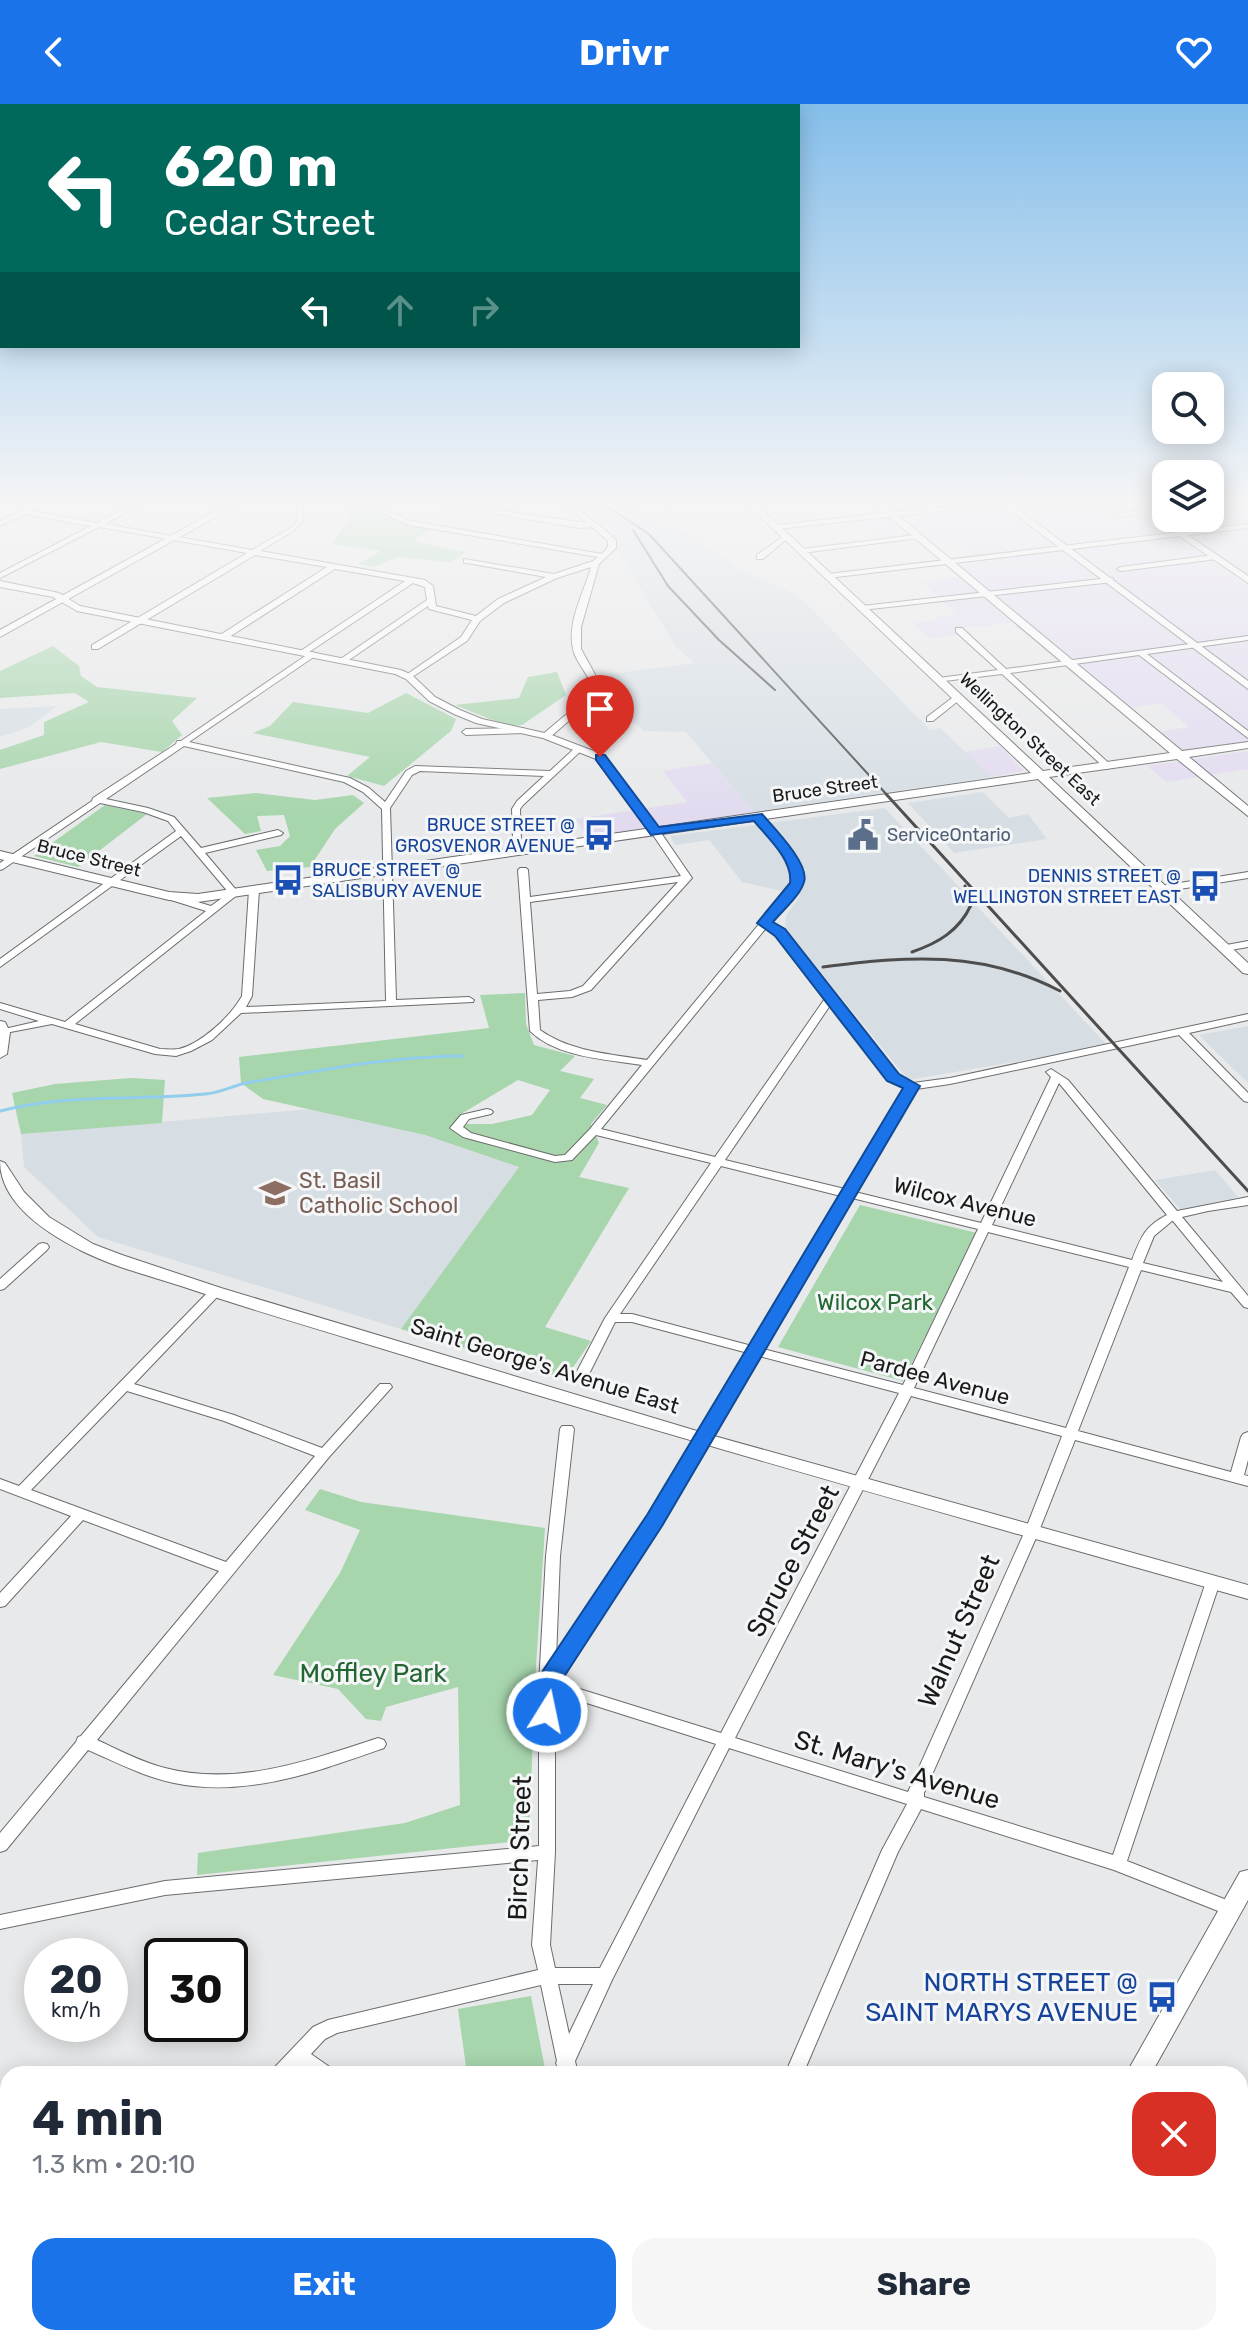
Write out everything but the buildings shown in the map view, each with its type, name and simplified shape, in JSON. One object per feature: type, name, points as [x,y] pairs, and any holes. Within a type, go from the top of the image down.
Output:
[{"type":"main road","points":[[0,634],[48,608]]},
{"type":"main road","name":"Wellington Street East","points":[[862,608],[1248,970]]},
{"type":"main road","points":[[1003,608],[1248,812]]},
{"type":"main road","points":[[1146,608],[1248,686]]},
{"type":"main road","name":"Bruce Street","points":[[7,856],[169,896],[198,898],[1011,782],[1248,745]]},
{"type":"main road","points":[[1011,782],[1058,791]]},
{"type":"main road","points":[[0,1054],[2,1029]]},
{"type":"main road","name":"Saint George's Avenue East","points":[[0,1166],[18,1195],[43,1220],[64,1234],[116,1259],[215,1292],[702,1439],[1248,1592]]},
{"type":"main road","points":[[1143,2066],[1248,1879]]},
{"type":"street","points":[[76,608],[398,672],[409,677],[432,699],[457,712],[479,721],[546,736],[600,757],[687,878]]},
{"type":"street","points":[[95,647],[164,608]]},
{"type":"street","points":[[223,637],[269,608]]},
{"type":"street","points":[[0,867],[7,856],[180,743],[373,608]]},
{"type":"street","points":[[343,660],[421,608]]},
{"type":"street","points":[[437,608],[477,619]]},
{"type":"street","points":[[409,677],[464,639],[477,619],[492,608]]},
{"type":"street","points":[[546,736],[597,693],[597,683],[578,653],[576,631],[583,608]]},
{"type":"street","points":[[959,630],[1109,767]]},
{"type":"street","points":[[939,680],[1248,638]]},
{"type":"street","points":[[1141,653],[1248,735]]},
{"type":"street","points":[[930,719],[959,697]]},
{"type":"street","points":[[466,732],[522,731]]},
{"type":"street","points":[[180,743],[347,780],[366,790],[386,808]]},
{"type":"street","points":[[518,839],[516,809],[579,749]]},
{"type":"street","points":[[391,1004],[386,808],[409,773],[418,768],[551,774]]},
{"type":"street","points":[[69,1024],[234,893],[171,819],[96,800]]},
{"type":"street","points":[[487,1112],[465,1117],[456,1128],[467,1135],[555,1159],[568,1158],[594,1131],[797,884],[798,875],[792,859],[758,817]]},
{"type":"street","points":[[0,964],[182,831]]},
{"type":"street","points":[[199,851],[278,833]]},
{"type":"street","points":[[523,870],[535,1031],[543,1039],[648,1063]]},
{"type":"street","points":[[1161,889],[1248,875]]},
{"type":"street","points":[[526,900],[687,878]]},
{"type":"street","points":[[534,997],[572,994],[587,988],[687,878]]},
{"type":"street","points":[[0,1006],[159,1052],[177,1053],[191,1048],[242,1010],[247,996],[254,890]]},
{"type":"street","name":"Bruce Street","points":[[169,896],[214,910]]},
{"type":"street","points":[[764,923],[780,932],[893,1077],[912,1086],[1044,1063],[1248,1017]]},
{"type":"street","points":[[1225,948],[1248,944]]},
{"type":"street","points":[[581,1377],[611,1318],[831,997]]},
{"type":"street","points":[[242,1010],[469,1000]]},
{"type":"street","points":[[2,1029],[56,1021]]},
{"type":"street","points":[[1181,1031],[1248,1099]]},
{"type":"street","points":[[1044,1063],[1056,1078],[1064,1082],[1248,1304]]},
{"type":"street","name":"Spruce Street","points":[[568,2066],[605,1976],[861,1483],[1056,1078]]},
{"type":"street","points":[[547,1685],[655,1521],[912,1086]]},
{"type":"street","name":"Wilcox Avenue","points":[[594,1131],[1235,1289]]},
{"type":"street","points":[[1174,1215],[1248,1201]]},
{"type":"street","name":"Walnut Street","points":[[797,2066],[890,1850],[916,1802],[916,1793],[1032,1531],[1155,1225],[1174,1215]]},
{"type":"street","points":[[0,1286],[43,1247]]},
{"type":"street","points":[[21,1492],[215,1292]]},
{"type":"street","name":"Pardee Avenue","points":[[611,1318],[632,1318],[758,1350],[1242,1480]]},
{"type":"street","points":[[123,1385],[229,1418],[324,1454]]},
{"type":"street","points":[[0,1845],[324,1454],[385,1387]]},
{"type":"street","name":"Birch Street","points":[[567,1429],[553,1556],[547,1685],[547,1852],[541,1945],[545,1976],[567,2066]]},
{"type":"street","points":[[1242,1480],[1248,1437]]},
{"type":"street","points":[[0,1484],[229,1569]]},
{"type":"street","points":[[0,1602],[82,1513]]},
{"type":"street","points":[[1118,1864],[1213,1582]]},
{"type":"street","name":"St. Mary's Avenue","points":[[547,1685],[1118,1864],[1231,1909]]},
{"type":"street","points":[[84,1741],[171,1777],[214,1784],[307,1769],[378,1744]]},
{"type":"street","points":[[0,1922],[165,1888],[547,1852]]},
{"type":"street","points":[[288,2066],[319,2033],[334,2026],[545,1976],[605,1976]]},
{"type":"street","points":[[298,2056],[313,2066]]},
{"type":"shaded area","points":[[652,608],[810,608],[930,730],[940,728],[992,777],[754,812],[686,732],[644,731],[611,703],[609,674],[695,663],[676,647]]},
{"type":"shaded area","points":[[949,608],[1248,608],[1248,741],[1183,751],[1158,732],[1189,727],[1161,703],[1117,710],[1012,623],[957,628],[964,634],[929,639],[913,622],[939,620],[936,617],[956,614]]},
{"type":"shaded area","points":[[57,706],[29,727],[0,737],[0,709]]},
{"type":"shaded area","points":[[1000,746],[1024,771],[992,777],[965,752]]},
{"type":"shaded area","points":[[1248,751],[1248,769],[1167,782],[1147,766]]},
{"type":"shaded area","points":[[712,763],[754,812],[587,837],[576,819],[687,802],[663,771]]},
{"type":"shaded area","points":[[983,792],[1009,818],[1028,814],[1047,839],[954,853],[908,803]]},
{"type":"shaded area","points":[[885,808],[1108,1046],[908,1080],[785,928],[786,916],[800,895],[742,882],[709,840],[675,845],[670,836]]},
{"type":"shaded area","points":[[1248,1026],[1248,1083],[1199,1035]]},
{"type":"shaded area","name":"St. Basil Catholic School","points":[[311,1109],[425,1135],[519,1167],[401,1329],[98,1237],[24,1167],[21,1134]]},
{"type":"shaded area","points":[[1215,1170],[1238,1197],[1181,1210],[1155,1180]]},
{"type":"green space","points":[[53,646],[79,666],[81,676],[97,687],[197,698],[172,721],[182,735],[162,752],[101,742],[0,769],[0,750],[44,735],[44,722],[89,702],[75,693],[0,698],[0,671]]},
{"type":"green space","points":[[557,672],[566,695],[522,725],[507,726],[455,705],[519,698],[528,677]]},
{"type":"green space","points":[[406,693],[456,719],[451,731],[384,786],[347,776],[370,757],[253,733],[270,726],[293,702],[368,713]]},
{"type":"green space","points":[[256,793],[315,800],[353,795],[364,803],[335,829],[310,867],[267,871],[256,850],[280,846],[290,836],[284,815],[257,816],[261,831],[245,834],[207,798]]},
{"type":"green space","points":[[105,805],[147,814],[78,867],[34,856]]},
{"type":"green space","points":[[525,993],[526,1024],[534,1045],[575,1056],[560,1071],[594,1079],[580,1098],[607,1105],[591,1124],[599,1143],[579,1177],[629,1188],[545,1327],[591,1341],[565,1379],[401,1329],[519,1167],[425,1135],[263,1099],[241,1083],[239,1057],[489,1028],[480,995]],"holes":[[[518,1080],[550,1090],[532,1115],[492,1124],[460,1124],[461,1114]]]},
{"type":"green space","points":[[131,1078],[165,1080],[162,1123],[21,1134],[12,1093],[55,1084]]},
{"type":"green space","name":"Wilcox Park","points":[[860,1205],[977,1233],[903,1381],[778,1347]]},
{"type":"green space","name":"Moffley Park","points":[[320,1489],[361,1502],[545,1528],[529,1840],[197,1875],[198,1853],[405,1823],[460,1805],[458,1687],[386,1707],[381,1721],[366,1719],[338,1689],[273,1675],[340,1573],[360,1530],[305,1510]]},
{"type":"green space","points":[[531,1996],[544,2066],[466,2066],[458,2009]]},
{"type":"waterway","points":[[0,1111],[51,1102],[210,1093],[246,1083],[354,1065],[463,1056]]},
{"type":"railway","points":[[688,608],[775,690]]},
{"type":"railway","points":[[716,608],[888,796]]},
{"type":"railway","points":[[886,794],[1248,1191]]},
{"type":"railway","points":[[912,952],[939,940],[960,922],[971,905],[965,886]]},
{"type":"railway","points":[[823,967],[885,960],[973,962],[1002,968],[1060,991]]},
{"type":"place","name":"BRUCE STREET @ GROSVENOR AVENUE","points":[[599,835]]},
{"type":"place","name":"ServiceOntario","points":[[863,835]]},
{"type":"place","name":"BRUCE STREET @ SALISBURY AVENUE","points":[[288,880]]},
{"type":"place","name":"DENNIS STREET @ WELLINGTON STREET EAST","points":[[1205,886]]},
{"type":"place","name":"St. Basil Catholic School","points":[[275,1193]]},
{"type":"place","name":"NORTH STREET @ SAINT MARYS AVENUE","points":[[1162,1997]]},
{"type":"route","points":[[547,1712],[547,1685],[655,1521],[912,1086],[893,1077],[780,932],[764,923],[797,884],[798,875],[792,859],[758,817],[656,832],[600,757]]}]
